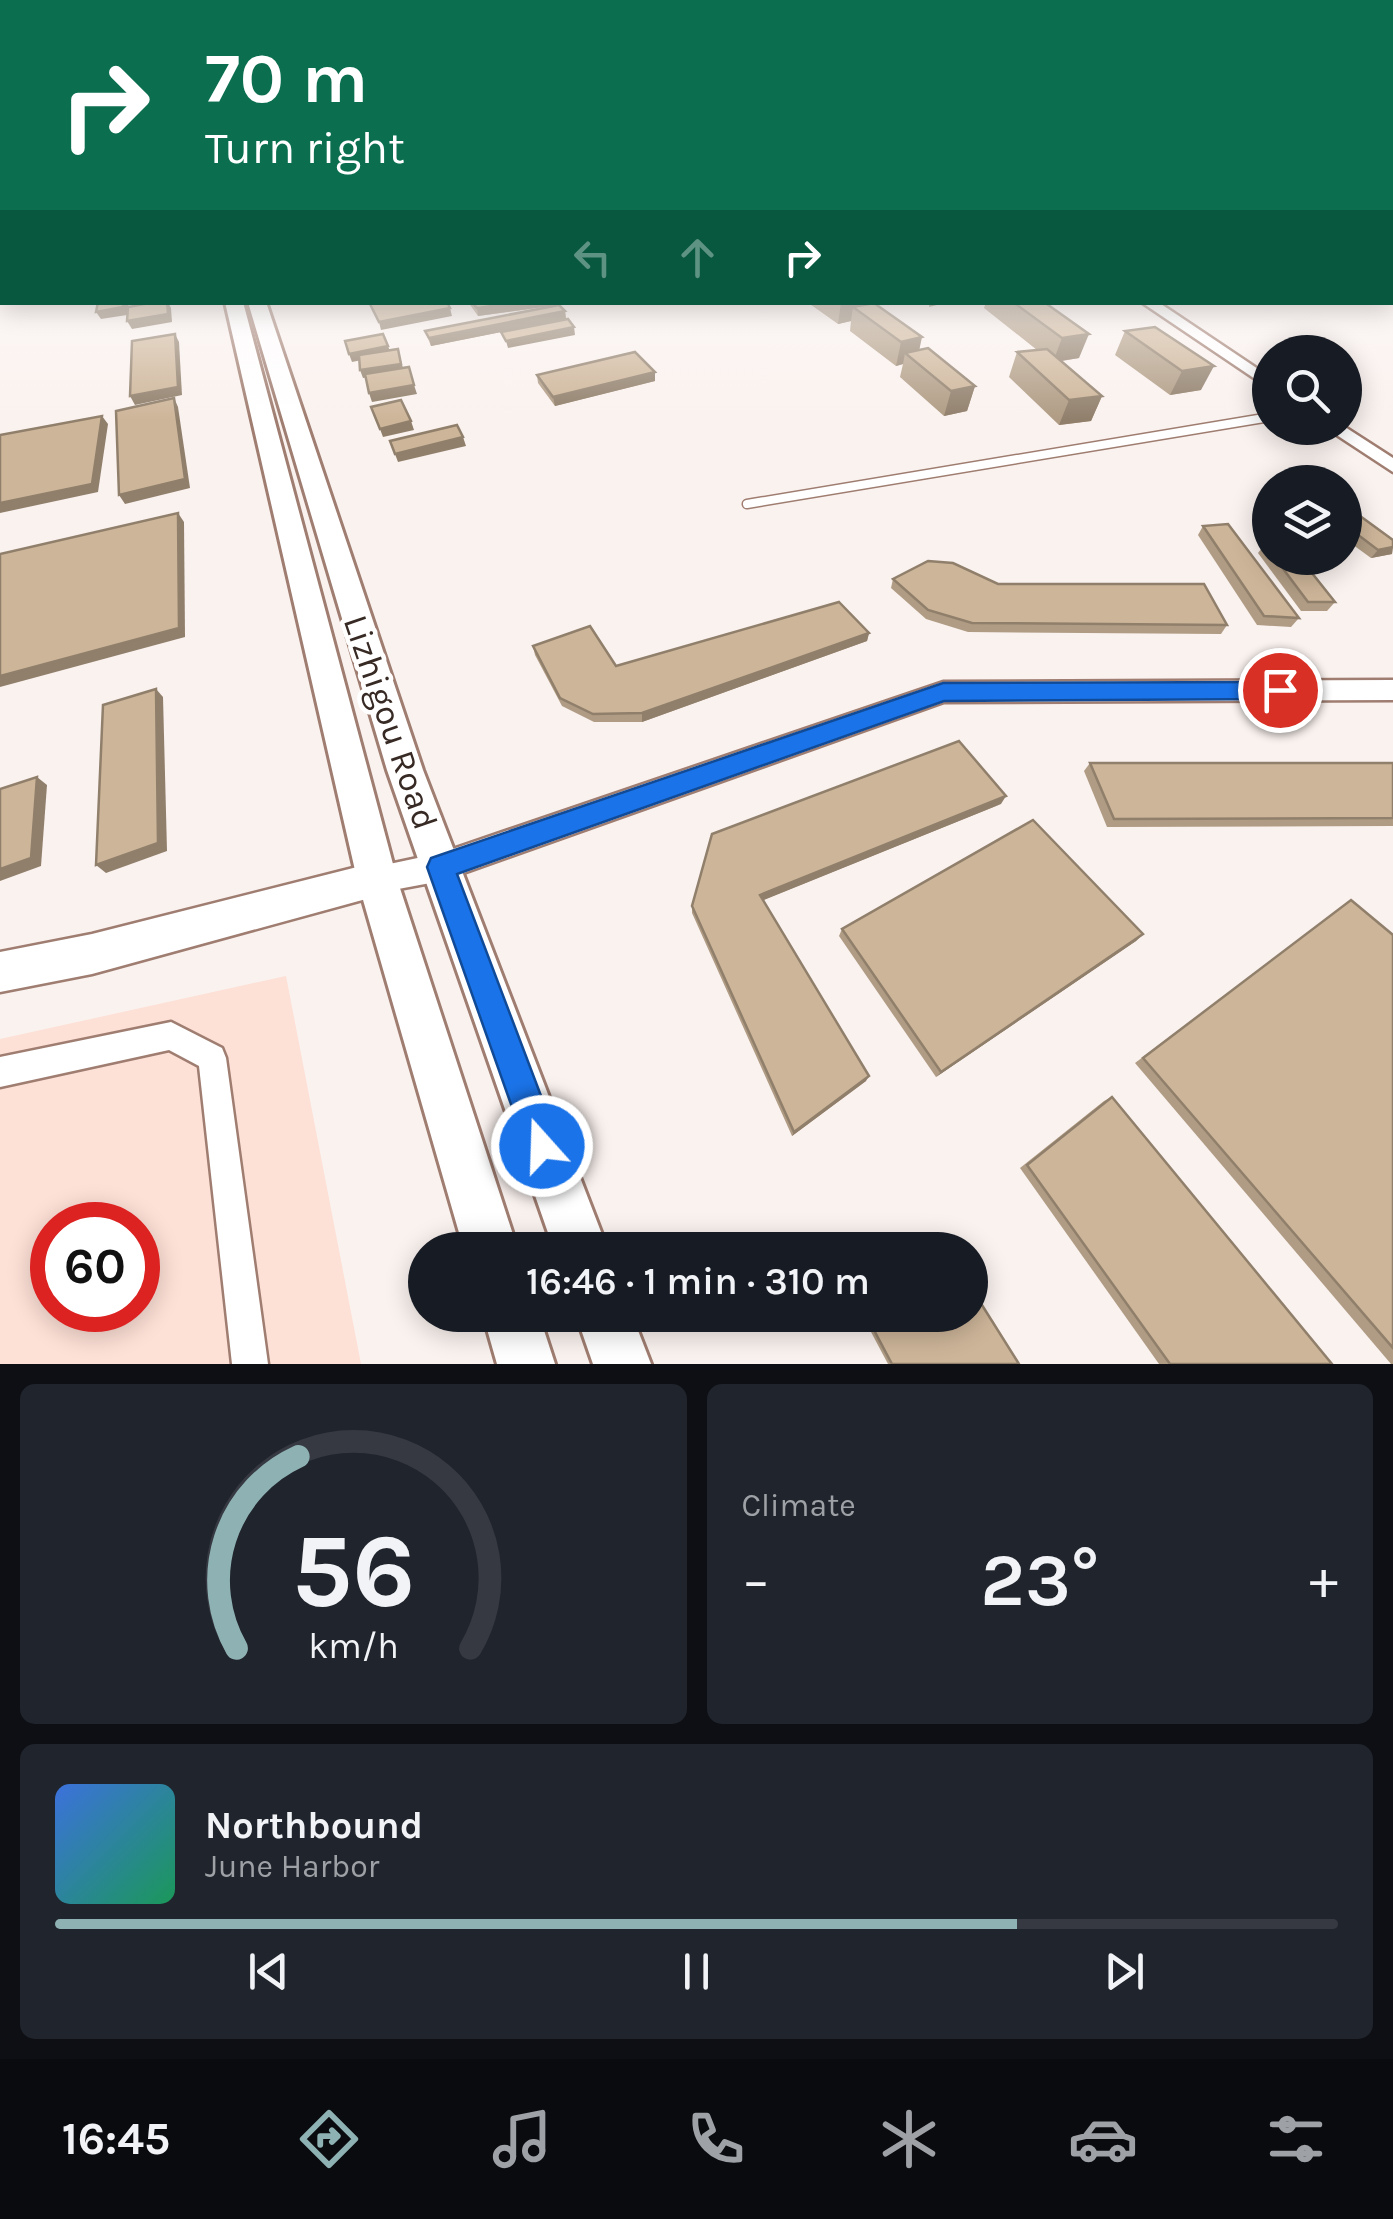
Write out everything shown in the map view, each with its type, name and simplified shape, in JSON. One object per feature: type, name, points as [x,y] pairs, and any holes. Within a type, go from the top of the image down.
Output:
[{"type":"main road","name":"Lizhigou Road","points":[[235,305],[377,879],[485,1232]]},
{"type":"main road","name":"Lizhigou Road","points":[[258,305],[331,544],[441,867],[574,1232]]},
{"type":"main road","points":[[0,972],[92,954],[377,879]]},
{"type":"main road","points":[[516,1332],[526,1364]]},
{"type":"main road","points":[[610,1332],[622,1364]]},
{"type":"street","points":[[1152,305],[1252,372]]},
{"type":"street","points":[[1361,445],[1393,466]]},
{"type":"street","points":[[377,879],[441,867],[943,692],[1393,690]]},
{"type":"street","points":[[0,1072],[170,1036],[212,1058],[250,1364]]},
{"type":"lane","points":[[747,504],[1252,421]]},
{"type":"shaded area","points":[[286,976],[361,1364],[0,1364],[0,1039]]},
{"type":"building","points":[[97,305],[123,305],[123,307],[96,312]]},
{"type":"building","points":[[167,305],[168,314],[127,321],[128,307]]},
{"type":"building","points":[[370,305],[450,308],[379,322]]},
{"type":"building","points":[[559,305],[565,311],[429,338],[425,331]]},
{"type":"building","points":[[877,305],[922,337],[901,342],[853,307]]},
{"type":"building","points":[[1017,305],[1048,305],[1089,334],[1062,338]]},
{"type":"building","points":[[568,319],[574,327],[506,341],[501,332]]},
{"type":"building","points":[[1155,327],[1214,366],[1182,371],[1125,331]]},
{"type":"building","points":[[175,334],[178,387],[130,396],[132,341]]},
{"type":"building","points":[[383,334],[388,346],[349,354],[345,341]]},
{"type":"building","points":[[928,348],[975,386],[951,391],[905,353]]},
{"type":"building","points":[[398,349],[401,364],[360,370],[359,355]]},
{"type":"building","points":[[1047,349],[1102,396],[1069,400],[1017,352]]},
{"type":"building","points":[[635,352],[655,372],[553,397],[537,375]]},
{"type":"building","points":[[409,367],[414,385],[369,393],[365,374]]},
{"type":"building","points":[[174,398],[185,479],[119,495],[116,411]]},
{"type":"building","points":[[401,400],[411,421],[380,429],[371,407]]},
{"type":"building","points":[[102,416],[92,484],[0,503],[0,435]]},
{"type":"building","points":[[457,425],[463,437],[395,454],[390,441]]},
{"type":"building","points":[[178,513],[179,628],[0,676],[0,554]]},
{"type":"building","points":[[1362,517],[1393,540],[1393,547],[1378,550],[1362,538]]},
{"type":"building","points":[[1228,524],[1252,556],[1252,575],[1267,575],[1299,618],[1264,616],[1203,526]]},
{"type":"building","points":[[928,561],[953,563],[998,584],[1204,584],[1227,625],[972,623],[928,610],[893,579]]},
{"type":"building","points":[[1288,575],[1314,575],[1335,602],[1308,602]]},
{"type":"building","points":[[839,602],[869,633],[642,713],[593,714],[560,698],[533,646],[590,626],[616,666]]},
{"type":"building","points":[[156,689],[158,843],[96,865],[103,705]]},
{"type":"building","points":[[959,741],[1006,796],[760,895],[869,1076],[794,1132],[692,906],[712,834]]},
{"type":"building","points":[[1090,763],[1393,763],[1393,818],[1114,819]]},
{"type":"building","points":[[37,777],[31,858],[0,869],[0,789]]},
{"type":"building","points":[[1033,820],[1143,934],[941,1072],[842,929]]},
{"type":"building","points":[[1351,900],[1393,935],[1393,1348],[1143,1058]]},
{"type":"building","points":[[1112,1097],[1332,1364],[1170,1364],[1027,1165]]},
{"type":"building","points":[[988,1315],[1019,1364],[892,1364],[875,1332],[988,1332]]},
{"type":"route","points":[[542,1146],[441,867],[943,692],[1280,690]]}]
